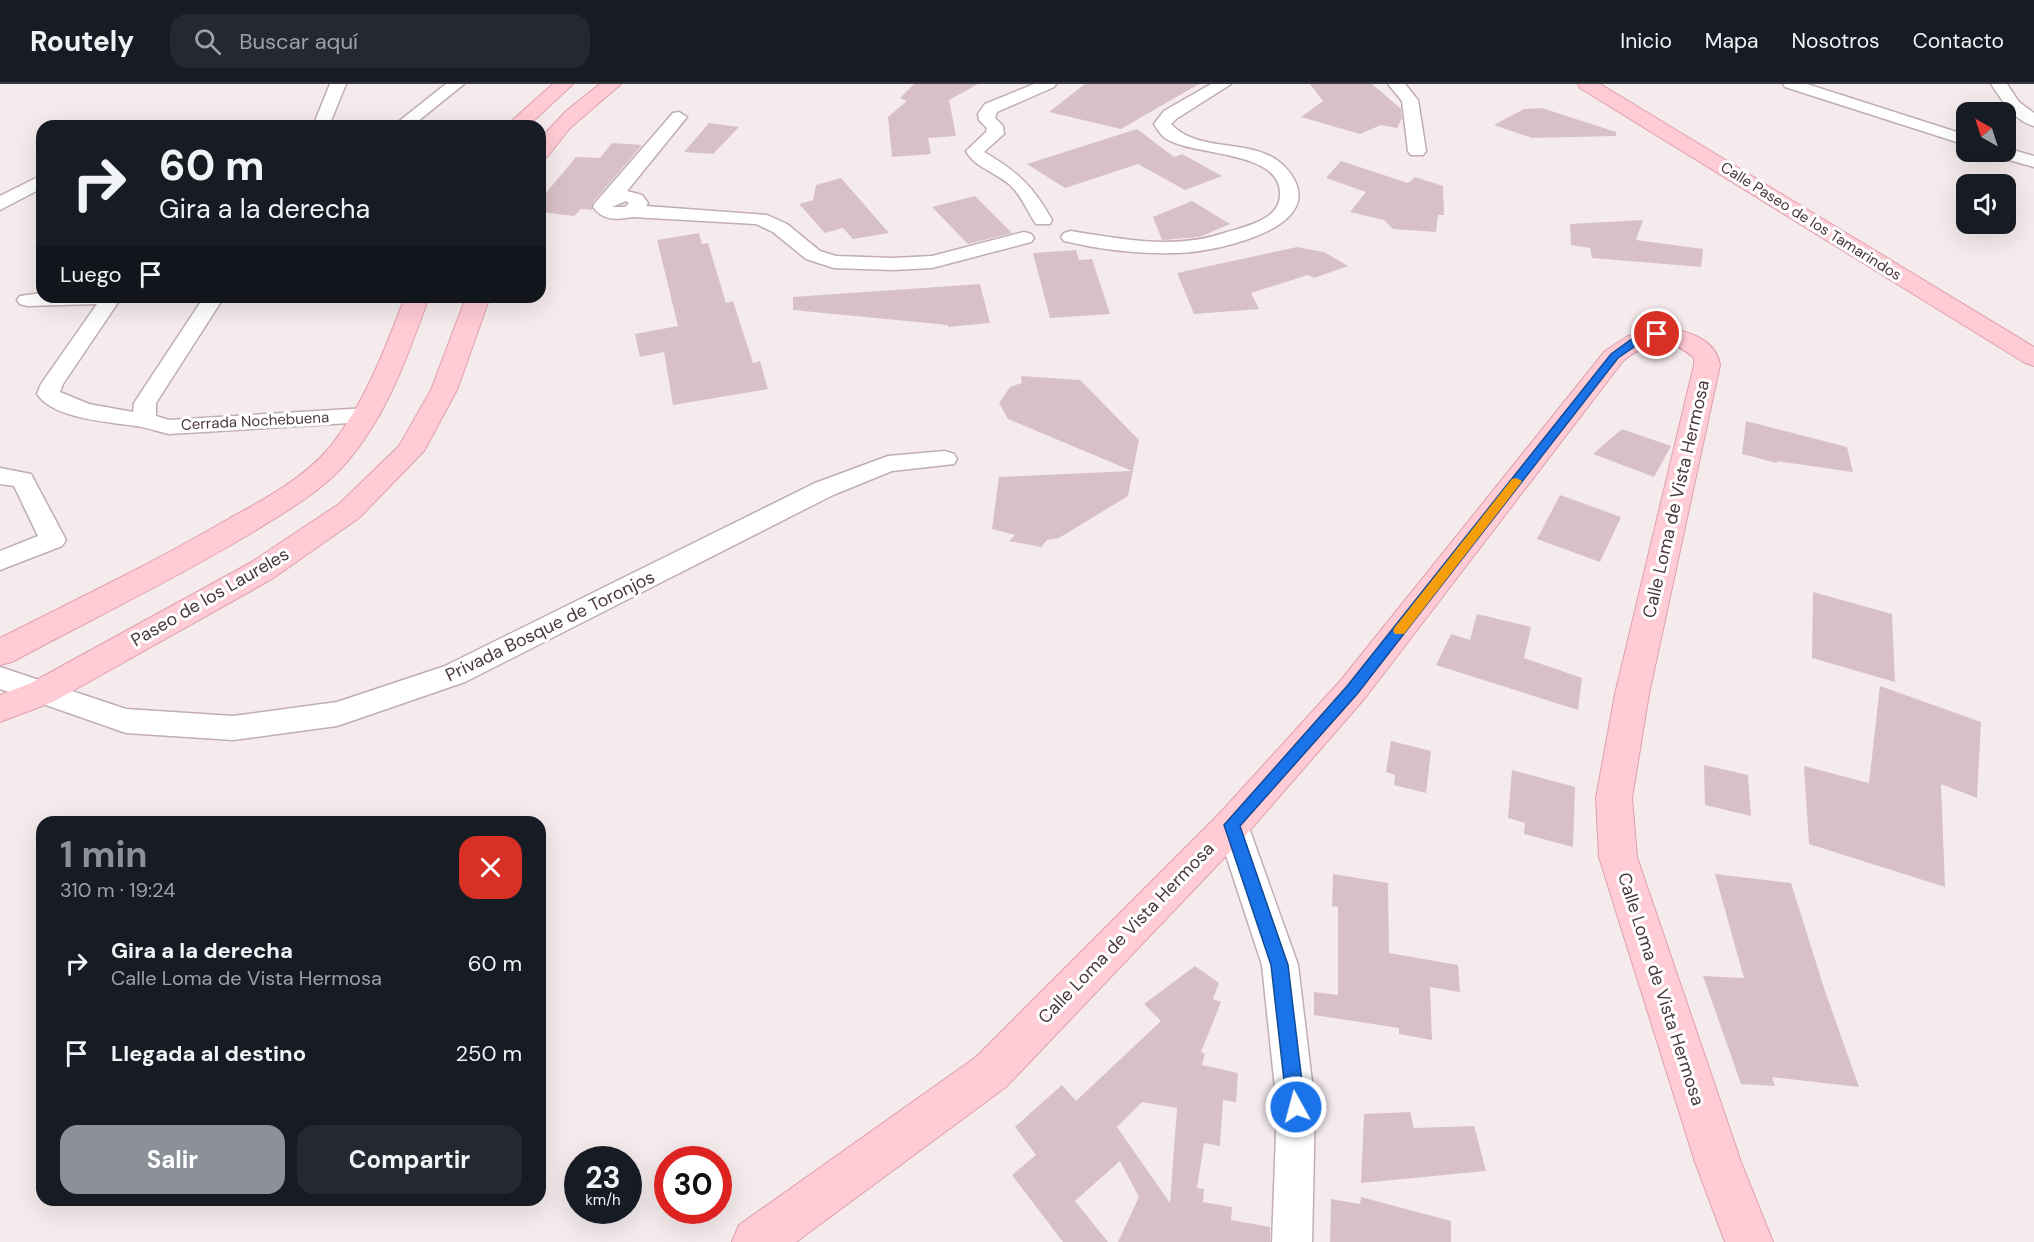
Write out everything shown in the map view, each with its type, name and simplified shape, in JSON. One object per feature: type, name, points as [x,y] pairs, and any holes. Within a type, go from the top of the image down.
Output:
[{"type":"street","points":[[323,120],[338,84]]},
{"type":"street","points":[[408,120],[456,84]]},
{"type":"street","points":[[523,120],[564,84]]},
{"type":"street","points":[[546,143],[612,84]]},
{"type":"street","points":[[1043,220],[1028,192],[1016,179],[977,155],[975,151],[995,134],[994,126],[987,120],[986,114],[991,108],[1048,84]]},
{"type":"street","points":[[689,111],[610,199],[633,197],[639,203],[632,211],[760,219],[780,228],[813,255],[834,262],[893,264],[932,262],[1048,241],[1147,249],[1188,247],[1227,240],[1264,225],[1285,210],[1291,191],[1285,176],[1269,163],[1244,153],[1177,138],[1166,132],[1162,124],[1170,115],[1223,84]]},
{"type":"street","points":[[1396,84],[1410,100],[1417,151]]},
{"type":"street","name":"Calle Paseo de los Tamarindos","points":[[1587,84],[2034,358]]},
{"type":"street","name":"Calle Paseo de los Tamarindos","points":[[1616,84],[1964,291]]},
{"type":"street","points":[[1791,84],[1956,137]]},
{"type":"street","points":[[1996,87],[2013,105],[2034,121]]},
{"type":"street","points":[[1668,132],[1691,128]]},
{"type":"street","points":[[2016,157],[2034,162]]},
{"type":"street","points":[[2034,173],[2034,178]]},
{"type":"street","points":[[0,204],[36,183]]},
{"type":"street","points":[[1043,220],[1059,222],[1070,228],[1048,241],[1022,231],[1029,224],[1043,220]]},
{"type":"street","name":"Cerrada Nochebuena","points":[[27,300],[36,300]]},
{"type":"street","name":"Cerrada Nochebuena","points":[[108,303],[52,384],[48,394],[56,400],[111,417],[144,420],[169,427],[367,415]]},
{"type":"street","points":[[144,420],[145,403],[210,303]]},
{"type":"street","points":[[0,652],[220,538],[291,495],[337,457],[367,415],[392,365],[415,303]]},
{"type":"street","name":"Paseo de los Laureles","points":[[0,709],[40,693],[261,572],[349,511],[410,451],[444,390],[476,303]]},
{"type":"street","name":"Calle Loma de Vista Hermosa","points":[[756,1242],[991,1072],[1232,825],[1353,689],[1614,356],[1639,339],[1657,334],[1676,335],[1699,348],[1706,356],[1707,365],[1632,694],[1614,798],[1618,857],[1718,1162],[1749,1242]]},
{"type":"street","name":"Privada Bosque de Toronjos","points":[[0,678],[126,721],[233,728],[337,714],[455,674],[824,489],[888,464],[945,459]]},
{"type":"street","points":[[0,476],[22,480],[26,484],[53,540],[0,561]]},
{"type":"street","points":[[1232,825],[1280,965],[1296,1107],[1292,1242]]},
{"type":"building","points":[[914,84],[978,84],[949,100],[956,136],[928,138],[931,154],[892,157],[888,117],[907,101],[900,98]]},
{"type":"building","points":[[1085,84],[1199,84],[1121,129],[1049,112]]},
{"type":"building","points":[[1310,84],[1372,84],[1401,109],[1402,118],[1397,128],[1381,125],[1360,134],[1301,117],[1323,101]]},
{"type":"building","points":[[1542,108],[1616,132],[1616,136],[1532,138],[1494,125],[1524,109]]},
{"type":"building","points":[[709,123],[739,127],[713,154],[684,152]]},
{"type":"building","points":[[1137,129],[1174,157],[1182,154],[1222,176],[1185,190],[1138,164],[1065,188],[1027,164]]},
{"type":"building","points":[[612,143],[642,145],[593,202],[592,210],[581,209],[574,216],[546,213],[546,193],[576,157],[600,158]]},
{"type":"building","points":[[1341,161],[1408,183],[1415,177],[1443,186],[1444,215],[1438,215],[1436,232],[1393,229],[1384,220],[1350,212],[1366,192],[1326,178]]},
{"type":"building","points":[[841,178],[889,233],[853,239],[843,228],[825,233],[799,204],[813,200],[816,185]]},
{"type":"building","points":[[975,196],[1012,233],[968,244],[932,207]]},
{"type":"building","points":[[1192,201],[1230,224],[1199,237],[1162,240],[1153,217]]},
{"type":"building","points":[[1643,220],[1636,240],[1703,249],[1701,267],[1592,258],[1590,248],[1571,245],[1570,224]]},
{"type":"building","points":[[699,233],[702,244],[708,243],[726,303],[733,301],[753,363],[760,361],[768,389],[673,405],[664,352],[640,357],[635,334],[678,326],[657,240]]},
{"type":"building","points":[[1297,247],[1324,252],[1348,266],[1314,278],[1308,275],[1251,293],[1259,309],[1194,314],[1177,273]]},
{"type":"building","points":[[1076,250],[1079,260],[1092,259],[1110,314],[1050,318],[1033,253]]},
{"type":"building","points":[[980,284],[990,323],[948,327],[948,325],[793,310],[793,297]]},
{"type":"building","points":[[1021,376],[1080,380],[1139,440],[1128,496],[1059,538],[1047,540],[1041,547],[1009,541],[1015,535],[992,529],[999,477],[1132,471],[1008,419],[999,403],[1010,387],[1022,383]]},
{"type":"building","points":[[1746,421],[1847,447],[1853,472],[1777,461],[1777,463],[1742,454]]},
{"type":"building","points":[[1622,429],[1671,446],[1654,477],[1593,454]]},
{"type":"building","points":[[1560,495],[1621,517],[1600,562],[1537,539]]},
{"type":"building","points":[[1813,592],[1892,614],[1895,682],[1812,658]]},
{"type":"building","points":[[1477,614],[1531,627],[1524,658],[1582,678],[1578,710],[1436,665],[1451,634],[1470,640]]},
{"type":"building","points":[[1880,686],[1981,722],[1977,798],[1941,784],[1945,887],[1809,844],[1804,766],[1869,783]]},
{"type":"building","points":[[1391,741],[1431,751],[1426,793],[1394,785],[1395,775],[1386,772]]},
{"type":"building","points":[[1704,765],[1748,775],[1751,816],[1705,805]]},
{"type":"building","points":[[1512,770],[1575,787],[1573,847],[1524,834],[1525,823],[1508,818]]},
{"type":"building","points":[[1333,874],[1388,883],[1389,953],[1458,965],[1460,992],[1430,987],[1432,1040],[1399,1034],[1399,1028],[1314,1015],[1314,992],[1338,995],[1338,907],[1332,906]]},
{"type":"building","points":[[1715,874],[1791,883],[1825,991],[1859,1087],[1772,1077],[1775,1086],[1741,1084],[1703,976],[1744,978]]},
{"type":"building","points":[[1195,966],[1219,983],[1213,999],[1221,1002],[1201,1052],[1205,1054],[1202,1065],[1238,1073],[1236,1102],[1223,1100],[1220,1146],[1204,1143],[1197,1188],[1204,1189],[1203,1202],[1232,1207],[1231,1220],[1270,1227],[1270,1242],[1118,1242],[1139,1197],[1120,1161],[1075,1201],[1108,1242],[1063,1242],[1012,1175],[1036,1155],[1015,1127],[1062,1085],[1076,1101],[1161,1021],[1144,1004]],"holes":[[[1142,1102],[1177,1108],[1170,1203],[1117,1127]]]},
{"type":"building","points":[[1410,1112],[1414,1128],[1474,1126],[1486,1171],[1361,1183],[1364,1114]]},
{"type":"building","points":[[1361,1197],[1451,1221],[1451,1242],[1330,1242],[1331,1199],[1360,1204]]},
{"type":"slow traffic","points":[[1399,630],[1516,481]]},
{"type":"route","points":[[1296,1107],[1280,965],[1232,825],[1353,689],[1614,356],[1639,339],[1657,334]]}]
